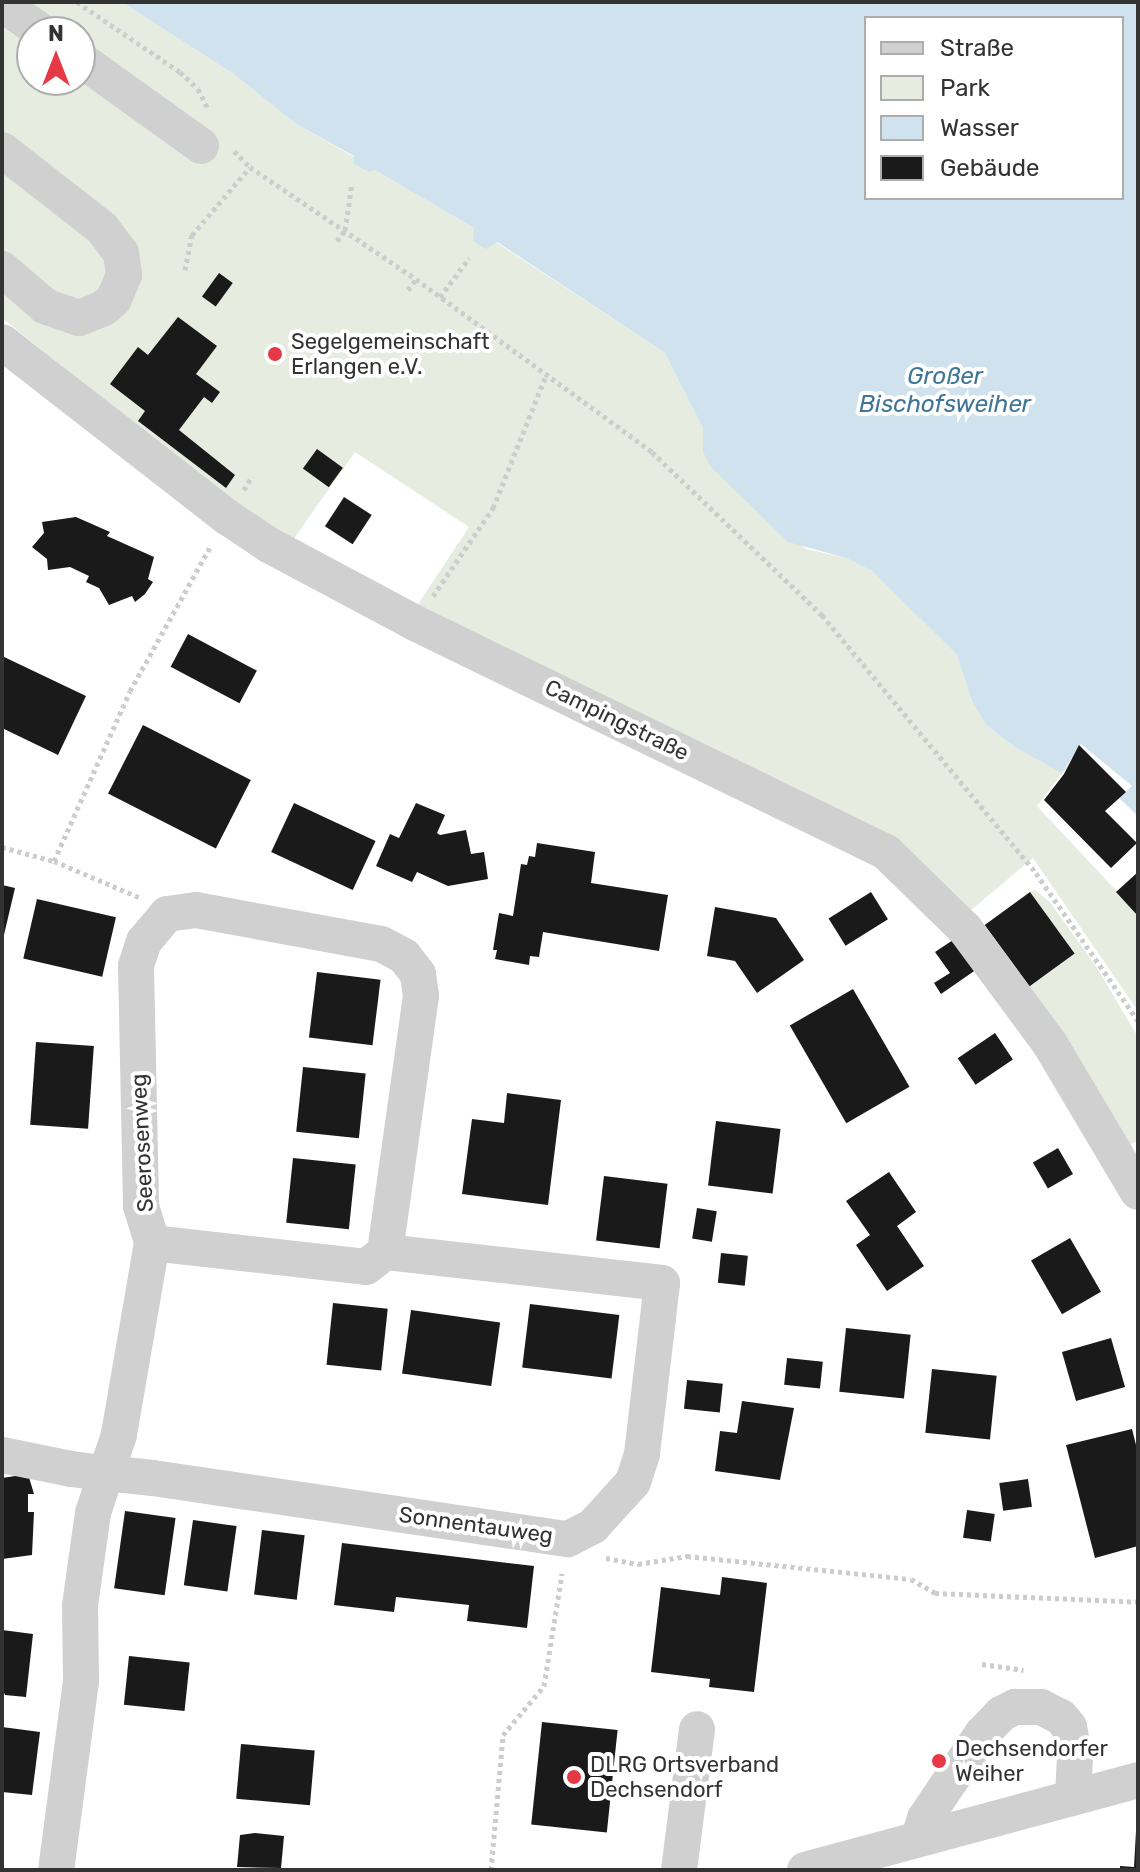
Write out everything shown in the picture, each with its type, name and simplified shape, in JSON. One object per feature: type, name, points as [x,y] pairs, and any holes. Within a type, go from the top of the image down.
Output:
[{"type":"street","points":[[2,4],[19,16]]},
{"type":"street","points":[[96,69],[215,146]]},
{"type":"street","points":[[2,150],[102,228],[121,253],[124,275],[114,299],[104,308],[79,318],[45,306],[2,269]]},
{"type":"street","name":"Campingstraße","points":[[2,342],[227,517],[269,545],[415,623],[886,852],[965,929],[1050,1044],[1138,1192]]},
{"type":"street","points":[[167,914],[196,910],[381,944],[404,956],[418,974],[421,996],[385,1252]]},
{"type":"street","name":"Seerosenweg","points":[[56,1870],[81,1681],[80,1606],[93,1513],[119,1435],[152,1243],[141,1206],[136,966],[144,941],[167,914]]},
{"type":"street","name":"Sonnentauweg","points":[[106,1473],[568,1539],[593,1526],[633,1482],[642,1454],[662,1283],[385,1252],[366,1267],[152,1243]]},
{"type":"street","points":[[2,1455],[106,1473]]},
{"type":"street","points":[[919,1837],[925,1818],[982,1734],[1001,1714],[1015,1707],[1041,1707],[1061,1717],[1069,1727],[1075,1744],[1073,1796]]},
{"type":"street","points":[[679,1870],[697,1729]]},
{"type":"street","points":[[805,1870],[1138,1780]]},
{"type":"path","points":[[77,2],[180,72],[198,89],[210,112]]},
{"type":"path","points":[[215,146],[416,279],[545,378],[652,452],[822,615],[1036,873],[1138,1021]]},
{"type":"path","points":[[185,270],[192,235],[250,167]]},
{"type":"path","points":[[337,241],[345,230],[352,183]]},
{"type":"path","points":[[440,297],[469,258]]},
{"type":"path","points":[[408,290],[416,279]]},
{"type":"path","points":[[415,623],[493,508],[545,378]]},
{"type":"path","points":[[54,861],[130,691],[227,517]]},
{"type":"path","points":[[2,847],[54,861],[126,889],[167,914]]},
{"type":"path","points":[[491,1870],[503,1735],[544,1686],[568,1539],[599,1557],[638,1564],[687,1556],[911,1579],[935,1593],[1138,1602]]},
{"type":"green space","points":[[2,2],[122,2],[235,75],[296,124],[354,157],[369,172],[375,170],[474,228],[664,352],[703,428],[704,452],[806,549],[846,558],[872,571],[957,655],[971,699],[986,725],[1016,748],[1061,772],[1068,766],[1037,806],[1138,914],[1138,1011],[1033,858],[970,911],[411,615],[469,527],[355,452],[293,540],[235,503],[2,318]]},
{"type":"green space","points":[[1035,890],[1050,902],[1097,968],[1138,1037],[1138,1141],[1125,1147],[1028,988],[1075,953],[1030,892]]},
{"type":"water","name":"Großer Bischofsweiher","points":[[122,2],[1138,2],[1138,816],[1119,798],[1132,786],[1081,744],[1062,773],[1016,748],[986,725],[971,699],[957,655],[872,571],[846,558],[788,542],[711,467],[703,452],[703,428],[664,352],[497,242],[486,249],[479,245],[473,241],[474,228],[375,170],[369,172],[354,164],[354,156],[296,124],[235,75]]},
{"type":"building","points":[[219,273],[233,283],[216,306],[202,296]]},
{"type":"building","points":[[178,317],[217,346],[196,374],[220,392],[212,403],[204,397],[179,430],[235,475],[226,488],[138,421],[145,411],[110,384],[138,347],[148,355]]},
{"type":"building","points":[[317,449],[343,468],[329,487],[303,468]]},
{"type":"building","points":[[344,497],[372,515],[353,544],[325,526]]},
{"type":"building","points":[[76,517],[110,532],[107,536],[154,557],[148,579],[153,582],[135,602],[132,596],[109,605],[99,588],[86,582],[89,576],[70,567],[48,570],[47,559],[32,547],[44,533],[42,522]]},
{"type":"building","points":[[188,634],[257,671],[239,703],[171,667]]},
{"type":"building","points":[[2,656],[86,696],[58,755],[2,728]]},
{"type":"building","points":[[143,725],[251,780],[216,849],[108,794]]},
{"type":"building","points":[[1079,745],[1126,792],[1105,811],[1137,843],[1111,868],[1044,800],[1064,774]]},
{"type":"building","points":[[294,803],[376,841],[353,890],[271,852]]},
{"type":"building","points":[[416,803],[445,815],[437,833],[440,835],[466,830],[471,854],[484,852],[488,879],[448,886],[417,872],[412,882],[376,866],[390,834],[399,838]]},
{"type":"building","points":[[537,843],[595,852],[591,883],[668,895],[659,951],[543,932],[539,957],[530,956],[529,965],[495,959],[497,950],[493,950],[499,913],[513,916],[521,864],[527,865],[529,856],[535,857]]},
{"type":"building","points":[[1138,872],[1138,916],[1116,892]]},
{"type":"building","points":[[2,885],[15,888],[3,939],[2,939]]},
{"type":"building","points":[[871,892],[888,919],[846,946],[829,918]]},
{"type":"building","points":[[1030,892],[1075,953],[1029,986],[985,925]]},
{"type":"building","points":[[37,899],[116,917],[102,977],[23,958]]},
{"type":"building","points":[[715,907],[776,918],[804,960],[757,993],[735,961],[707,956]]},
{"type":"building","points":[[959,936],[980,967],[941,994],[934,983],[950,973],[935,952]]},
{"type":"building","points":[[317,972],[381,980],[372,1045],[309,1038]]},
{"type":"building","points":[[853,989],[910,1087],[846,1123],[790,1026]]},
{"type":"building","points":[[995,1033],[1013,1060],[976,1085],[958,1058]]},
{"type":"building","points":[[36,1042],[94,1046],[88,1129],[30,1125]]},
{"type":"building","points":[[303,1067],[366,1074],[359,1138],[296,1132]]},
{"type":"building","points":[[507,1093],[561,1100],[548,1205],[462,1194],[472,1119],[504,1123]]},
{"type":"building","points":[[716,1121],[781,1129],[773,1193],[708,1186]]},
{"type":"building","points":[[1058,1148],[1073,1174],[1048,1188],[1033,1162]]},
{"type":"building","points":[[293,1158],[356,1165],[349,1229],[286,1223]]},
{"type":"building","points":[[889,1172],[916,1212],[897,1226],[924,1266],[887,1291],[856,1245],[870,1235],[846,1201]]},
{"type":"building","points":[[604,1176],[668,1184],[660,1248],[596,1241]]},
{"type":"building","points":[[697,1208],[717,1211],[712,1242],[692,1239]]},
{"type":"building","points":[[1070,1238],[1101,1292],[1062,1314],[1031,1260]]},
{"type":"building","points":[[721,1253],[748,1256],[745,1286],[718,1283]]},
{"type":"building","points":[[333,1303],[388,1309],[381,1370],[327,1365]]},
{"type":"building","points":[[530,1304],[619,1315],[612,1378],[522,1368]]},
{"type":"building","points":[[411,1310],[500,1323],[491,1386],[402,1373]]},
{"type":"building","points":[[846,1328],[911,1335],[904,1398],[839,1392]]},
{"type":"building","points":[[1111,1338],[1125,1387],[1076,1401],[1062,1352]]},
{"type":"building","points":[[787,1358],[823,1362],[820,1389],[784,1385]]},
{"type":"building","points":[[932,1369],[997,1376],[990,1439],[925,1433]]},
{"type":"building","points":[[687,1380],[723,1384],[720,1413],[684,1409]]},
{"type":"building","points":[[742,1401],[794,1408],[780,1480],[715,1471],[720,1431],[737,1433]]},
{"type":"building","points":[[1132,1429],[1138,1453],[1138,1546],[1095,1558],[1066,1445]]},
{"type":"building","points":[[28,1474],[34,1494],[28,1494],[28,1512],[34,1512],[32,1555],[2,1559],[2,1478]]},
{"type":"building","points":[[1028,1479],[1032,1507],[1003,1511],[999,1483]]},
{"type":"building","points":[[967,1510],[995,1514],[991,1542],[963,1538]]},
{"type":"building","points":[[125,1511],[176,1518],[165,1595],[114,1588]]},
{"type":"building","points":[[193,1520],[237,1526],[227,1591],[184,1585]]},
{"type":"building","points":[[262,1530],[305,1535],[297,1600],[254,1595]]},
{"type":"building","points":[[342,1543],[534,1566],[527,1628],[467,1621],[469,1605],[396,1597],[394,1612],[334,1605]]},
{"type":"building","points":[[722,1577],[767,1583],[754,1692],[709,1687],[710,1679],[651,1672],[661,1587],[720,1595]]},
{"type":"building","points":[[2,1630],[33,1634],[26,1697],[5,1695],[2,1688]]},
{"type":"building","points":[[129,1656],[190,1662],[185,1711],[124,1705]]},
{"type":"building","name":"DLRG Ortsverband Dechsendorf","points":[[542,1722],[618,1730],[607,1832],[531,1824]]},
{"type":"building","points":[[2,1727],[40,1732],[32,1795],[2,1792]]},
{"type":"building","points":[[241,1744],[315,1750],[310,1805],[236,1799]]},
{"type":"building","points":[[1136,1831],[1138,1870],[1120,1870],[1120,1866],[1134,1867]]},
{"type":"building","points":[[240,1835],[284,1836],[281,1868],[237,1867]]},
{"type":"place","name":"Segelgemeinschaft Erlangen e.V.","points":[[275,354]]},
{"type":"place","name":"Dechsendorfer Weiher","points":[[939,1761]]},
{"type":"place","name":"DLRG Ortsverband Dechsendorf","points":[[574,1777]]}]
